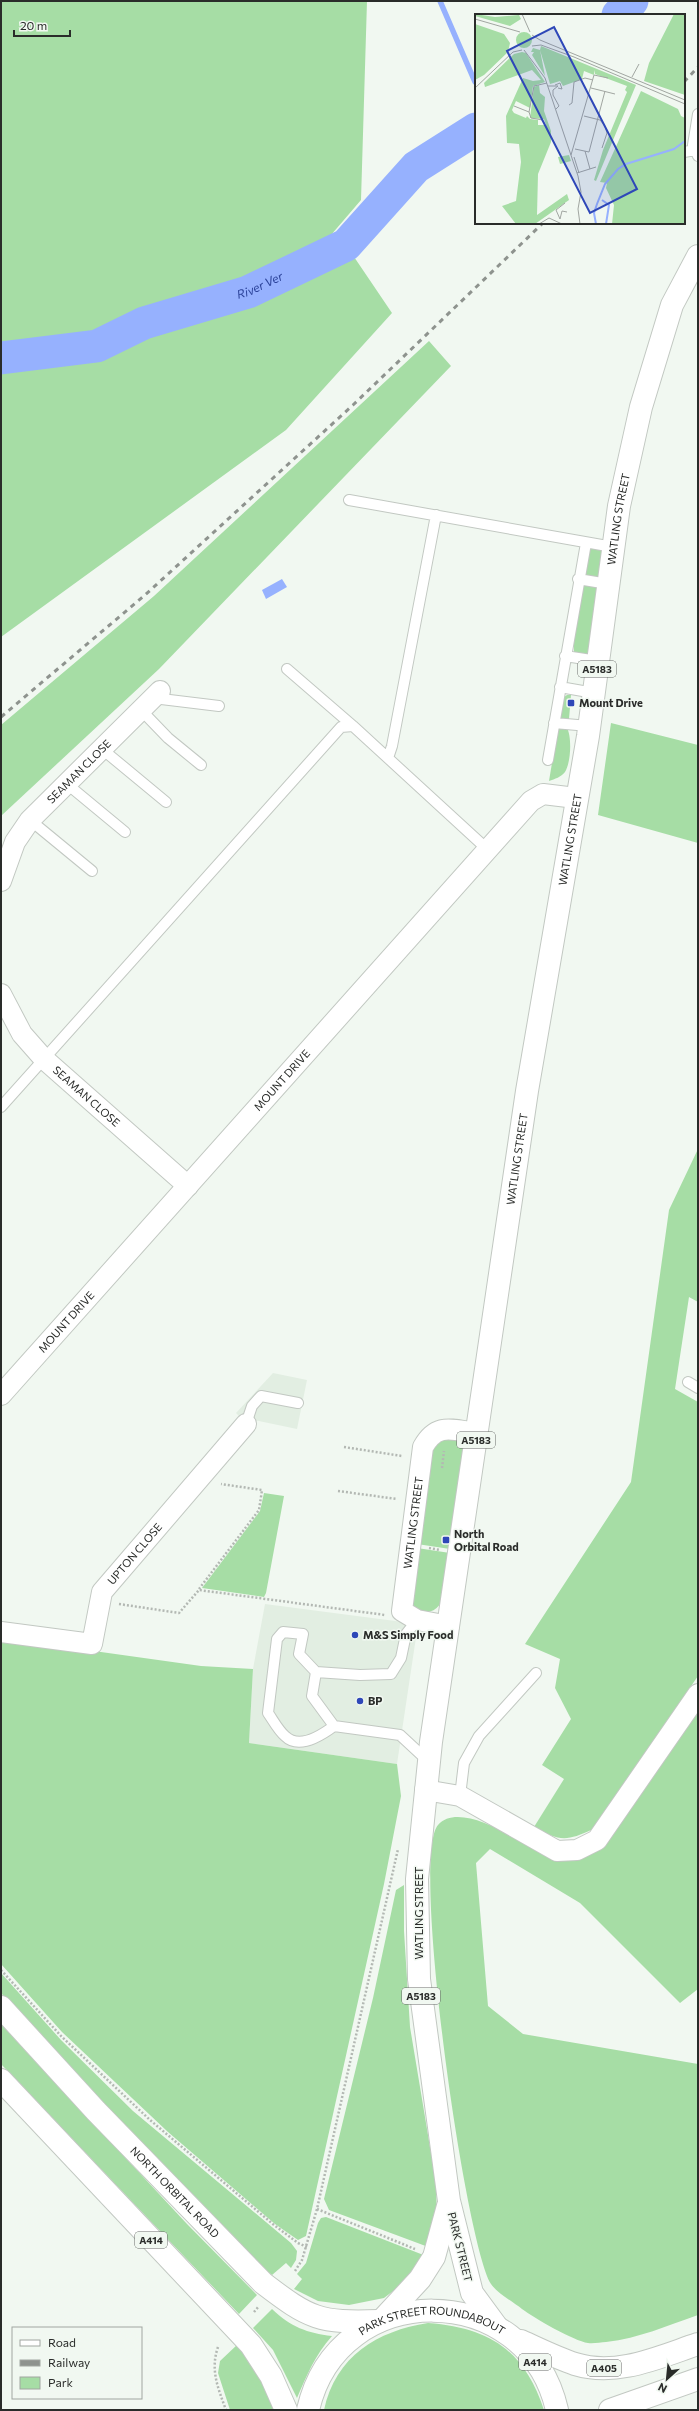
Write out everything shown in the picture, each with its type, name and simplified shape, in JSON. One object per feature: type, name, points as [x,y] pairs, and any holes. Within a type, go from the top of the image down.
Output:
[{"type":"main road","name":"WATLING STREET","points":[[449,2201],[419,1979],[417,1879],[425,1790],[527,1091],[589,726],[620,506],[641,406],[672,305],[698,256]]},
{"type":"main road","name":"NORTH ORBITAL ROAD","points":[[1,2007],[96,2111],[263,2283],[291,2305],[309,2315],[344,2322],[381,2320]]},
{"type":"main road","name":"A414","points":[[1,2080],[251,2345],[272,2376],[286,2410]]},
{"type":"main road","name":"PARK STREET","points":[[381,2320],[420,2279],[434,2257],[449,2201]]},
{"type":"main road","name":"PARK STREET","points":[[449,2201],[470,2287],[479,2304],[505,2332]]},
{"type":"main road","name":"PARK STREET ROUNDABOUT","points":[[308,2410],[319,2378],[330,2360],[358,2333],[381,2320],[421,2310],[442,2310],[468,2314],[505,2332],[531,2356],[544,2375],[557,2410]]},
{"type":"main road","name":"A405","points":[[505,2332],[576,2364],[595,2368],[616,2368],[640,2364],[698,2344]]},
{"type":"main road","points":[[610,2410],[698,2379]]},
{"type":"street","name":"SEAMAN CLOSE","points":[[1,881],[15,842],[30,820],[151,700]]},
{"type":"street","name":"MOUNT DRIVE","points":[[1,1395],[486,849],[531,801],[543,794],[576,798]]},
{"type":"street","name":"SEAMAN CLOSE","points":[[1,994],[22,1034],[44,1059],[188,1186]]},
{"type":"street","name":"UPTON CLOSE","points":[[1,1632],[92,1644],[102,1592],[246,1424]]},
{"type":"street","name":"WATLING STREET","points":[[412,1618],[402,1611],[401,1605],[423,1447],[430,1435],[438,1430],[477,1433]]},
{"type":"street","points":[[412,1618],[450,1626]]},
{"type":"street","points":[[425,1790],[460,1796],[557,1851],[577,1850],[597,1840],[698,1694]]},
{"type":"lane","points":[[697,153],[693,145],[698,114]]},
{"type":"lane","points":[[685,152],[697,153]]},
{"type":"lane","points":[[349,500],[613,548]]},
{"type":"lane","points":[[388,758],[392,746],[436,515]]},
{"type":"lane","points":[[548,760],[578,579],[586,542]]},
{"type":"lane","points":[[578,579],[608,584]]},
{"type":"lane","points":[[565,656],[598,661]]},
{"type":"lane","points":[[287,669],[353,726],[486,849]]},
{"type":"lane","points":[[560,687],[594,693]]},
{"type":"lane","points":[[201,766],[168,738],[151,700],[219,706]]},
{"type":"lane","points":[[554,723],[589,726]]},
{"type":"lane","points":[[1,1107],[340,727],[353,726]]},
{"type":"lane","points":[[102,749],[166,802]]},
{"type":"lane","points":[[67,784],[125,832]]},
{"type":"lane","points":[[30,820],[92,870]]},
{"type":"lane","points":[[688,1382],[698,1388]]},
{"type":"lane","points":[[246,1424],[252,1406],[261,1396],[298,1403]]},
{"type":"lane","points":[[412,1618],[406,1634],[401,1658],[391,1674],[360,1675],[316,1672],[299,1654],[304,1634],[283,1632],[277,1639],[269,1685],[268,1713],[285,1737],[296,1741],[315,1739],[334,1726],[400,1735],[429,1762]]},
{"type":"lane","points":[[316,1672],[312,1696],[334,1726]]},
{"type":"lane","points":[[460,1796],[464,1763],[479,1736],[536,1674]]},
{"type":"path","points":[[344,1447],[422,1459]]},
{"type":"path","points":[[100,1601],[180,1613],[199,1590],[259,1510],[262,1490],[198,1480]]},
{"type":"path","points":[[338,1490],[416,1501]]},
{"type":"path","points":[[410,1545],[460,1552]]},
{"type":"path","points":[[199,1590],[412,1618]]},
{"type":"path","points":[[295,2271],[307,2246],[317,2209],[399,1846]]},
{"type":"path","points":[[1,1970],[61,2036],[150,2120],[274,2226],[298,2243],[307,2246]]},
{"type":"path","points":[[317,2209],[422,2252]]},
{"type":"path","points":[[254,2312],[259,2306]]},
{"type":"path","points":[[218,2347],[214,2359],[213,2372],[226,2410]]},
{"type":"shaded area","points":[[273,1373],[307,1380],[297,1429],[240,1417],[236,1413]]},
{"type":"shaded area","points":[[265,1604],[418,1624],[397,1764],[249,1743],[253,1669]]},
{"type":"green space","points":[[1,1],[367,1],[361,200],[307,263],[346,245],[392,313],[286,430],[1,637]]},
{"type":"green space","points":[[429,341],[451,366],[159,669],[1,816],[1,725],[154,596]]},
{"type":"green space","points":[[588,546],[608,549],[602,581],[582,576]]},
{"type":"green space","points":[[582,585],[601,588],[591,655],[574,653],[574,626]]},
{"type":"green space","points":[[567,695],[571,695],[569,719],[558,718],[561,699]]},
{"type":"green space","points":[[611,723],[698,745],[698,843],[598,815]]},
{"type":"green space","points":[[558,727],[567,728],[569,732],[569,762],[565,772],[560,777],[549,781]]},
{"type":"green space","points":[[698,1149],[698,1302],[689,1297],[675,1389],[698,1402],[698,1676],[593,1829],[569,1838],[557,1837],[534,1827],[564,1779],[542,1765],[571,1719],[555,1688],[560,1659],[525,1644],[631,1482],[669,1210]]},
{"type":"green space","points":[[440,1437],[459,1438],[465,1446],[450,1549],[417,1544],[429,1452]]},
{"type":"green space","points":[[264,1493],[284,1496],[264,1597],[202,1588],[260,1511]]},
{"type":"green space","points":[[417,1548],[450,1553],[446,1590],[439,1606],[432,1611],[417,1611],[412,1607],[410,1602]]},
{"type":"green space","points":[[1,1638],[201,1666],[253,1669],[249,1743],[397,1764],[401,1796],[384,1884],[306,2236],[298,2240],[275,2224],[168,2132],[62,2032],[1,1964]]},
{"type":"green space","points":[[698,1712],[698,1989],[680,2003],[580,1903],[490,1849],[476,1863],[488,2006],[523,2034],[698,2064],[698,2315],[630,2338],[588,2343],[564,2334],[544,2323],[501,2294],[491,2284],[480,2253],[455,2128],[444,2050],[431,1904],[431,1852],[438,1825],[447,1819],[458,1817],[471,1819],[497,1828],[530,1846],[544,1856],[553,1859],[573,1860],[603,1848]]},
{"type":"green space","points":[[404,1885],[404,1931],[410,2027],[436,2183],[437,2222],[431,2248],[329,2210],[324,2199],[373,1998],[396,1890]]},
{"type":"green space","points":[[1,1973],[61,2040],[133,2111],[291,2243],[297,2251],[296,2260],[291,2268],[286,2263],[272,2275],[253,2260],[142,2145],[1,1993]]},
{"type":"green space","points":[[1,2024],[187,2224],[257,2295],[239,2314],[1,2064]]},
{"type":"green space","points":[[326,2217],[426,2256],[410,2278],[384,2298],[349,2305],[318,2301],[294,2289],[302,2279],[297,2274],[306,2263],[318,2223],[321,2218]]},
{"type":"green space","points":[[272,2309],[293,2325],[307,2331],[332,2336],[316,2358],[297,2398],[273,2350],[253,2328]]},
{"type":"green space","points":[[428,2323],[469,2330],[487,2337],[502,2346],[515,2357],[526,2372],[536,2389],[544,2410],[324,2410],[330,2391],[338,2375],[361,2349],[392,2332]]},
{"type":"green space","points":[[238,2344],[254,2361],[277,2410],[230,2410],[218,2373],[220,2361]]},
{"type":"water","points":[[282,579],[287,587],[266,599],[262,590]]},
{"type":"waterway","name":"River Ver","points":[[440,1],[475,82]]},
{"type":"waterway","name":"River Ver","points":[[619,14],[632,1]]},
{"type":"waterway","name":"River Ver","points":[[1,358],[97,346],[144,323],[248,292],[346,245],[416,167],[475,130]]},
{"type":"railway","points":[[685,81],[698,67]]},
{"type":"railway","points":[[1,717],[145,595],[353,405],[542,224]]},
{"type":"place","name":"Mount Drive","points":[[571,703]]},
{"type":"place","name":"North Orbital Road","points":[[446,1540]]},
{"type":"place","name":"M&S Simply Food","points":[[355,1635]]},
{"type":"place","name":"BP","points":[[360,1701]]}]
